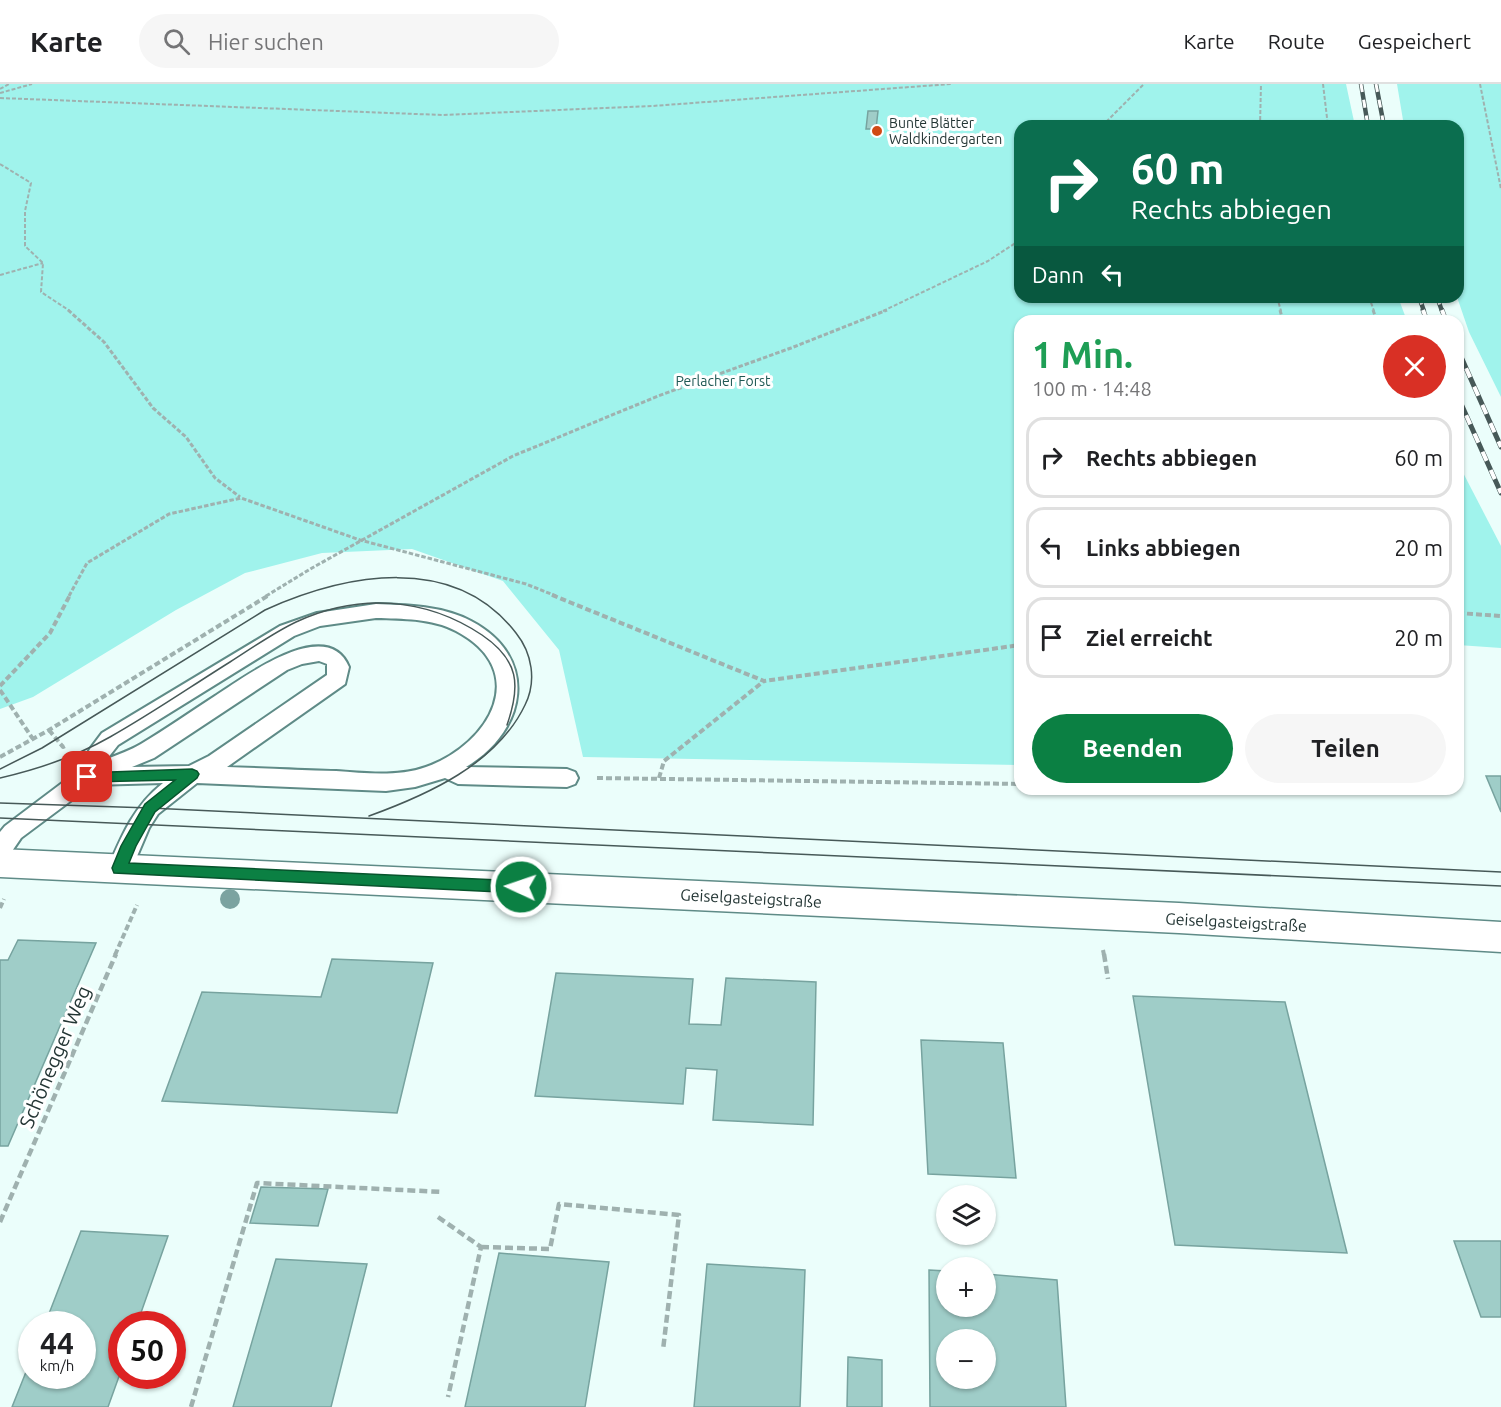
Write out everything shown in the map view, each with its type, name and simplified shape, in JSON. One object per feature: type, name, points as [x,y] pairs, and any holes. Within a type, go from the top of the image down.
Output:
[{"type":"main road","name":"Geiselgasteigstraße","points":[[0,863],[1167,918],[1501,937]]},
{"type":"lane","points":[[376,611],[431,617],[465,627],[493,649],[509,676],[510,689],[501,716],[483,741],[446,768],[412,780],[386,782],[192,774],[87,777],[98,755],[110,739],[287,631],[317,620],[376,611]]},
{"type":"lane","points":[[0,850],[13,832],[87,777],[146,752],[295,656],[310,653],[322,654],[331,657],[337,663],[339,671],[337,679],[217,762],[192,774],[150,808],[120,868]]},
{"type":"lane","points":[[446,768],[458,775],[567,778]]},
{"type":"path","points":[[0,89],[9,84]]},
{"type":"path","points":[[0,93],[32,84]]},
{"type":"path","points":[[0,99],[442,115],[652,106],[951,84]]},
{"type":"path","points":[[1108,120],[1144,84]]},
{"type":"path","points":[[1260,120],[1261,84]]},
{"type":"path","points":[[1323,84],[1327,120]]},
{"type":"path","points":[[1480,84],[1501,189]]},
{"type":"path","points":[[0,165],[31,183],[25,211],[25,246],[43,263]]},
{"type":"path","points":[[0,757],[310,569],[513,456],[658,396],[791,348],[903,303],[988,261],[1014,244]]},
{"type":"path","points":[[0,275],[43,263]]},
{"type":"path","points":[[43,263],[41,292],[73,313],[104,342],[153,408],[186,437],[215,478],[241,498]]},
{"type":"path","points":[[1464,613],[1501,616]]},
{"type":"path","points":[[659,778],[664,761],[764,681]]},
{"type":"path","points":[[0,690],[33,739]]},
{"type":"path","points":[[567,778],[1014,784]]},
{"type":"path","points":[[0,908],[4,899]]},
{"type":"path","name":"Schönegger Weg","points":[[0,1222],[138,904]]},
{"type":"path","points":[[1104,954],[1108,979]]},
{"type":"path","points":[[191,1407],[257,1183],[443,1192]]},
{"type":"path","points":[[438,1217],[481,1247],[550,1249],[559,1204],[679,1215],[663,1350]]},
{"type":"path","points":[[448,1397],[481,1247]]},
{"type":"green space","name":"Perlacher Forst","points":[[0,84],[1346,84],[1354,120],[1014,120],[1014,303],[1400,303],[1405,315],[1014,315],[1014,765],[583,757],[559,650],[503,581],[412,549],[322,553],[245,573],[176,610],[33,697],[0,709]]},
{"type":"green space","points":[[1397,84],[1501,84],[1501,397],[1469,332],[1459,303],[1464,303],[1464,120],[1403,120]]},
{"type":"green space","points":[[1464,475],[1501,546],[1501,648],[1464,645]]},
{"type":"building","points":[[868,111],[878,111],[876,129],[866,129]]},
{"type":"building","points":[[1486,776],[1501,776],[1501,812]]},
{"type":"building","points":[[18,940],[96,943],[8,1146],[0,1146],[0,960],[8,960]]},
{"type":"building","points":[[332,959],[433,963],[397,1113],[162,1101],[202,992],[321,997]]},
{"type":"building","points":[[556,973],[693,979],[689,1024],[721,1025],[726,978],[816,982],[813,1125],[713,1120],[717,1070],[686,1068],[683,1104],[535,1096]]},
{"type":"building","points":[[1133,996],[1285,1002],[1347,1253],[1175,1245]]},
{"type":"building","points":[[921,1040],[1003,1043],[1016,1178],[928,1174]]},
{"type":"building","points":[[261,1187],[328,1189],[318,1226],[250,1223]]},
{"type":"building","points":[[81,1231],[168,1236],[142,1311],[108,1311],[108,1389],[114,1389],[108,1407],[12,1407],[19,1389],[96,1389],[96,1311],[50,1311]]},
{"type":"building","points":[[1454,1241],[1501,1241],[1501,1317],[1481,1317]]},
{"type":"building","points":[[499,1253],[609,1262],[585,1407],[465,1407]]},
{"type":"building","points":[[276,1259],[367,1264],[331,1407],[233,1407]]},
{"type":"building","points":[[707,1264],[805,1270],[800,1407],[694,1407]]},
{"type":"building","points":[[929,1270],[936,1270],[936,1317],[996,1317],[996,1275],[1057,1280],[1066,1407],[930,1407]]},
{"type":"building","points":[[848,1357],[882,1360],[882,1407],[847,1407]]},
{"type":"tram line","points":[[0,769],[42,748],[265,610],[296,597],[363,580],[397,578],[430,581],[462,590],[491,607],[516,633],[529,658],[532,677],[529,696],[513,726],[479,761],[436,787],[369,816]]},
{"type":"tram line","points":[[0,778],[29,771],[84,751],[296,622],[343,606],[367,603],[391,603],[438,613],[460,622],[494,644],[510,664],[514,674],[514,698],[507,725]]},
{"type":"tram line","points":[[0,803],[150,808],[1501,872]]},
{"type":"tram line","points":[[0,818],[1501,886]]},
{"type":"railway","points":[[1361,84],[1367,120]]},
{"type":"railway","points":[[1376,84],[1383,120]]},
{"type":"railway","points":[[1421,303],[1424,311]]},
{"type":"railway","points":[[1439,303],[1442,311]]},
{"type":"railway","points":[[1423,310],[1425,315]]},
{"type":"railway","points":[[1442,310],[1444,315]]},
{"type":"railway","points":[[1464,364],[1501,447]]},
{"type":"railway","points":[[1464,410],[1501,493]]},
{"type":"place","name":"Bunte Blätter Waldkindergarten","points":[[877,131]]},
{"type":"route","points":[[87,777],[192,774],[150,808],[139,824],[120,868],[521,887]]}]
